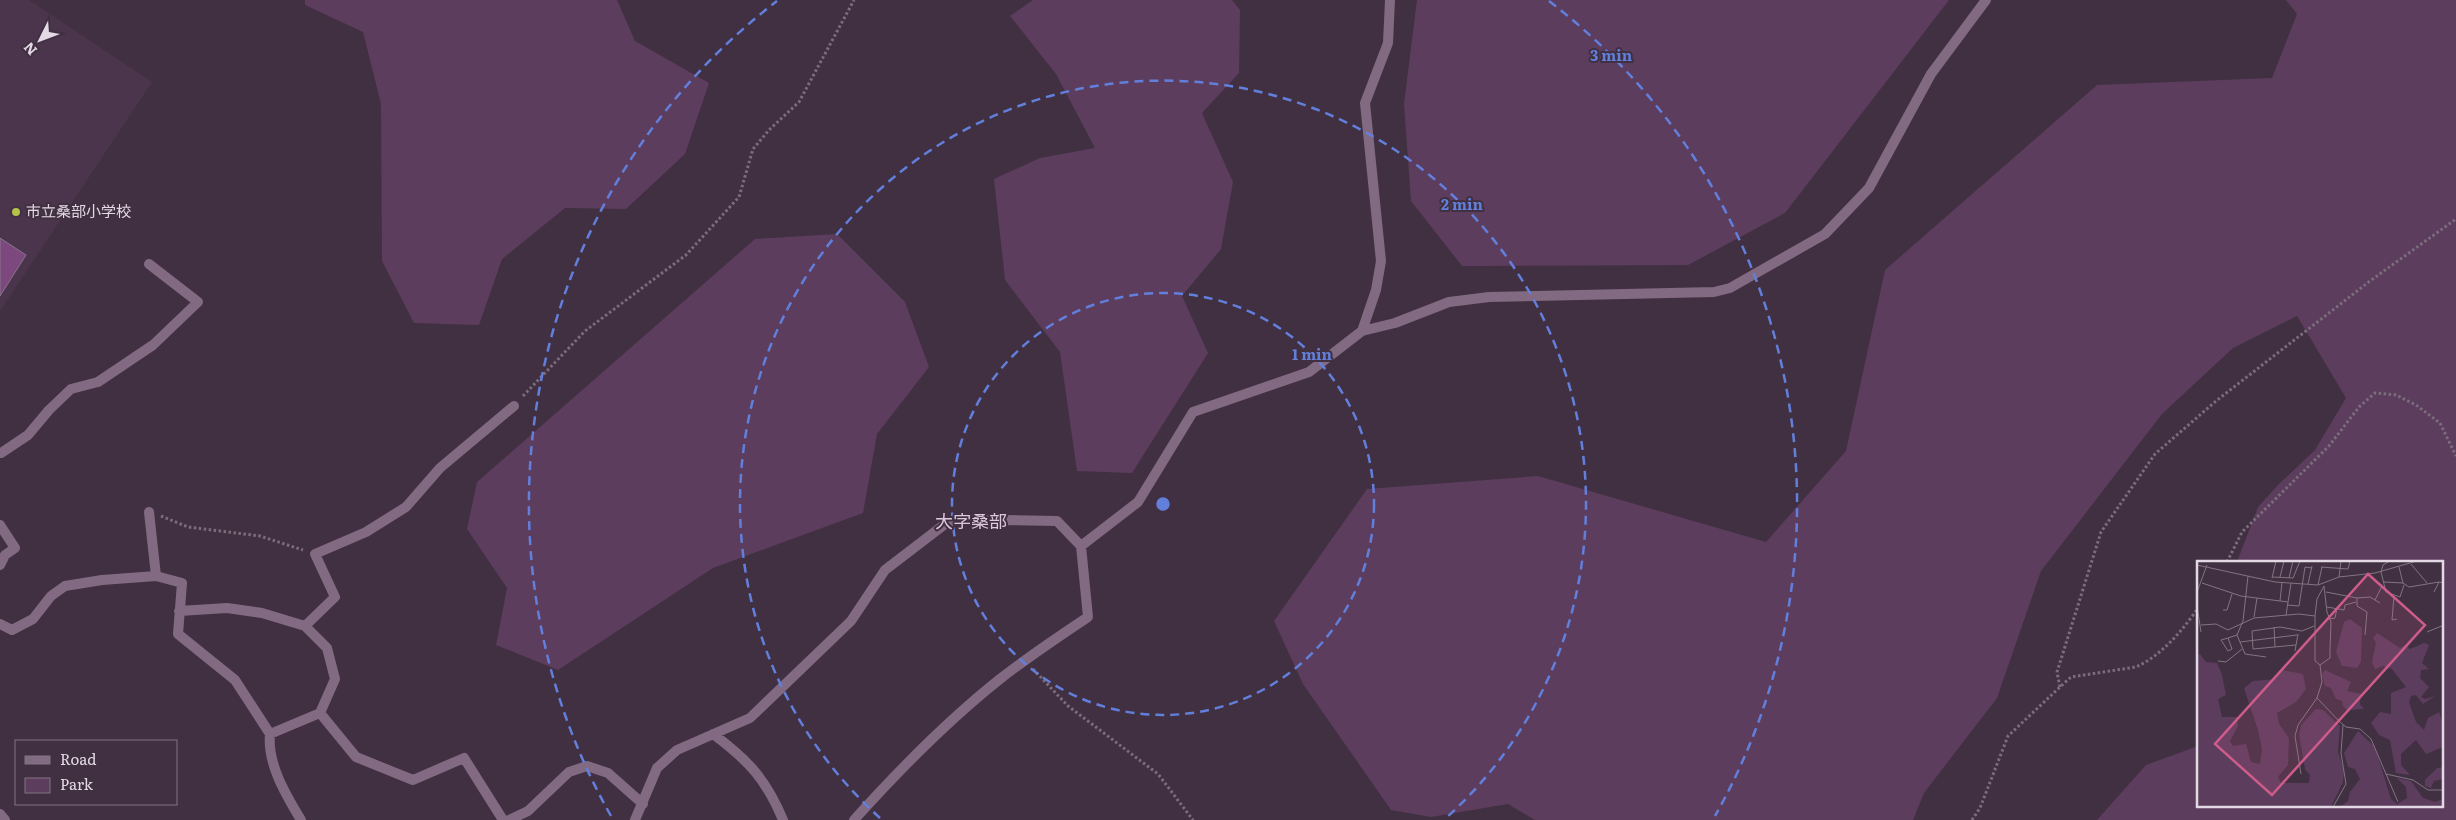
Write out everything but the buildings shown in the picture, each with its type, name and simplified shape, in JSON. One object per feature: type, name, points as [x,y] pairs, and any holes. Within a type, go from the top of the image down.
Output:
[{"type":"street","points":[[1362,331],[1376,290],[1381,261],[1366,103],[1388,44],[1390,0]]},
{"type":"street","points":[[1081,546],[1138,502],[1193,412],[1309,372],[1362,331],[1395,324],[1449,302],[1489,297],[1714,292],[1730,288],[1825,234],[1869,188],[1931,74],[1986,0]]},
{"type":"street","points":[[0,453],[28,435],[49,410],[71,389],[98,382],[153,345],[198,302],[149,264]]},
{"type":"street","points":[[305,626],[335,597],[315,554],[366,532],[406,507],[440,468],[514,406]]},
{"type":"street","points":[[149,512],[156,576]]},
{"type":"street","points":[[635,820],[657,768],[677,750],[750,718],[851,621],[885,570],[950,521],[1057,521],[1081,546],[1088,617],[992,685],[928,742],[854,820]]},
{"type":"street","points":[[0,525],[15,548],[5,555],[0,565]]},
{"type":"street","points":[[0,624],[12,630],[33,619],[51,596],[65,586],[102,580],[156,576],[182,583],[178,634],[234,680],[270,734],[269,745],[278,776],[301,820]]},
{"type":"street","points":[[179,610],[227,608],[262,613],[305,626],[326,648],[335,679],[320,714],[270,734]]},
{"type":"street","points":[[320,714],[356,758],[413,780],[464,758],[503,820]]},
{"type":"street","points":[[712,734],[734,750],[764,780],[783,820]]},
{"type":"street","points":[[509,820],[528,811],[569,772],[587,766],[608,773],[643,804]]},
{"type":"street","points":[[0,814],[5,820]]},
{"type":"path","points":[[514,406],[585,331],[686,255],[738,197],[753,148],[799,102],[854,0]]},
{"type":"path","points":[[2060,687],[2057,672],[2101,532],[2155,454],[2216,400],[2370,281],[2456,219]]},
{"type":"path","points":[[2228,561],[2242,532],[2329,446],[2359,407],[2375,393],[2396,394],[2422,409],[2440,424],[2456,456]]},
{"type":"path","points":[[149,512],[188,527],[260,536],[315,554]]},
{"type":"path","points":[[1972,820],[1980,808],[2008,736],[2060,687],[2071,677],[2136,668],[2145,663],[2184,629],[2197,610]]},
{"type":"path","points":[[1025,660],[1068,706],[1158,774],[1193,820]]},
{"type":"shaded area","points":[[0,0],[29,0],[152,82],[0,311]]},
{"type":"green space","points":[[305,0],[617,0],[635,41],[709,83],[685,154],[626,209],[565,208],[502,259],[479,325],[414,323],[382,261],[381,104],[363,32],[305,5]]},
{"type":"green space","points":[[1033,0],[1232,0],[1240,10],[1239,73],[1202,113],[1233,182],[1221,249],[1182,296],[1208,353],[1132,473],[1077,471],[1060,352],[1005,280],[994,179],[1040,158],[1095,148],[1056,74],[1010,16]]},
{"type":"green space","points":[[1417,0],[1949,0],[1785,213],[1688,265],[1462,266],[1411,201],[1404,104]]},
{"type":"green space","points":[[2286,0],[2456,0],[2456,820],[2097,820],[2146,765],[2197,746],[2197,808],[2444,808],[2444,561],[2237,561],[2258,507],[2315,450],[2346,398],[2297,316],[2233,348],[2162,414],[2041,571],[1997,698],[1924,793],[1913,820],[1535,820],[1508,804],[1431,817],[1391,810],[1303,684],[1274,621],[1367,489],[1538,476],[1766,542],[1846,451],[1885,270],[2097,85],[2272,78],[2297,14]]},
{"type":"green space","points":[[837,234],[905,302],[929,367],[877,434],[863,513],[713,568],[558,670],[496,645],[507,588],[467,529],[477,482],[755,239]]},
{"type":"place","name":"市立桑部小学校","points":[[16,212]]},
{"type":"district","name":"大字桑部","points":[[971,522]]}]
